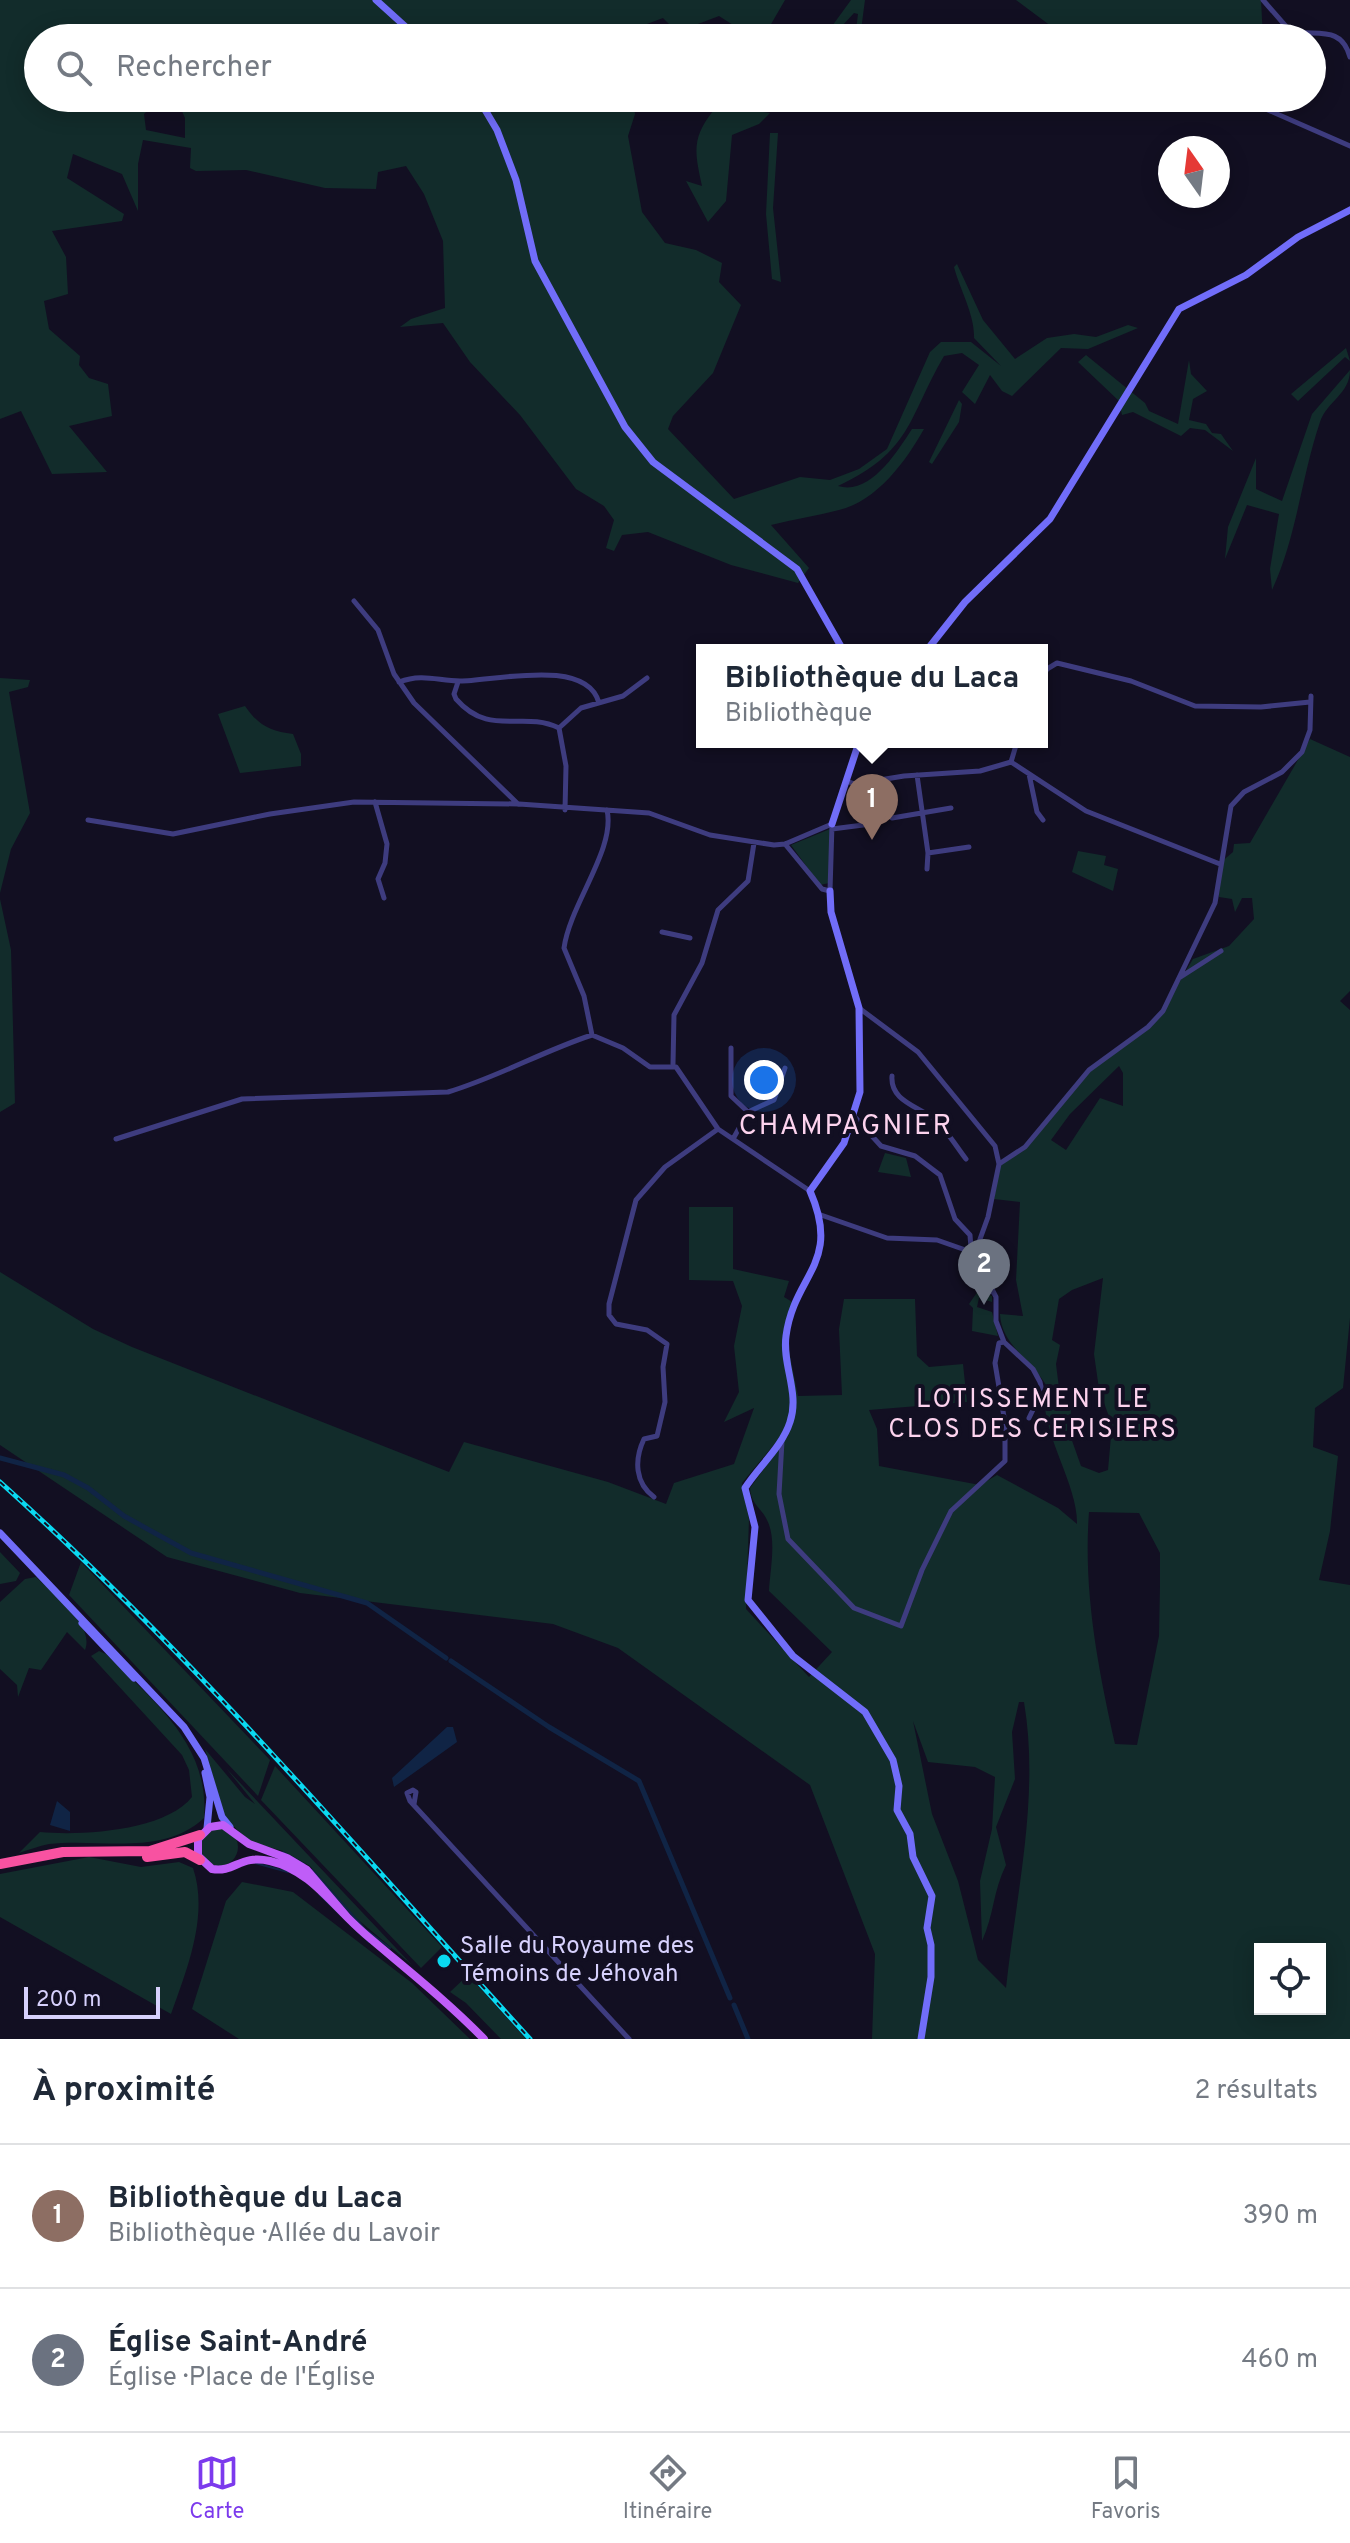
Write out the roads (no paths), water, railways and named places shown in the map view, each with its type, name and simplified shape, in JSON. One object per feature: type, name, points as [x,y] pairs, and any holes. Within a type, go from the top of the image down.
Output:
[{"type":"highway","points":[[0,1864],[63,1852],[150,1851],[204,1832]]},
{"type":"highway","points":[[97,1852],[149,1857],[185,1852],[200,1860]]},
{"type":"main road","points":[[348,1918],[307,1870],[239,1837],[230,1827],[220,1825],[204,1832],[196,1847],[200,1860],[208,1868],[220,1870],[238,1861],[260,1859],[291,1869],[314,1884],[348,1918],[431,1985],[484,2039]]},
{"type":"main road","points":[[238,1861],[242,1847],[239,1837]]},
{"type":"street","points":[[376,0],[403,24]]},
{"type":"street","points":[[1263,0],[1284,24]]},
{"type":"street","points":[[1326,35],[1343,41],[1350,57]]},
{"type":"street","points":[[486,112],[497,130],[516,180],[535,261],[625,427],[653,462],[797,569],[840,644]]},
{"type":"street","points":[[1273,112],[1350,146]]},
{"type":"street","points":[[932,644],[965,602],[1050,519],[1179,309],[1246,275],[1298,237],[1350,210]]},
{"type":"street","points":[[354,601],[378,630],[399,682],[414,703],[519,804]]},
{"type":"street","points":[[999,1164],[1025,1147],[1095,1064],[1157,1018],[1211,912],[1231,806],[1244,792],[1282,772],[1302,752],[1310,730],[1311,699],[1261,707],[1195,706],[1131,681],[1057,663],[1048,668]]},
{"type":"street","points":[[399,682],[424,675],[458,682],[522,675],[573,679],[596,691],[599,703]]},
{"type":"street","points":[[559,728],[581,708],[623,696],[647,678]]},
{"type":"street","points":[[458,682],[454,694],[456,699],[483,719],[494,723],[548,722],[559,728],[565,753],[565,810]]},
{"type":"street","points":[[810,1191],[844,1143],[860,1092],[859,1008],[830,905],[832,826],[857,748]]},
{"type":"street","points":[[846,781],[855,784],[995,769],[1011,762],[1015,748]]},
{"type":"street","points":[[1011,762],[1086,811],[1220,864]]},
{"type":"street","points":[[1028,773],[1037,812],[1043,820]]},
{"type":"street","points":[[917,775],[928,853],[927,869]]},
{"type":"street","points":[[375,802],[387,844],[385,863],[378,879],[384,898]]},
{"type":"street","points":[[88,820],[173,834],[334,804],[519,804],[565,810],[649,813],[710,835],[754,843],[785,844],[832,826],[871,824]]},
{"type":"street","points":[[892,818],[951,808]]},
{"type":"street","points":[[592,1035],[584,996],[564,948],[587,879],[610,834],[607,810]]},
{"type":"street","points":[[754,843],[748,881],[718,910],[702,963],[674,1015],[673,1064],[718,1129],[810,1191],[821,1215],[823,1225],[817,1256],[786,1333],[785,1351],[794,1404],[783,1439],[779,1494],[788,1539],[854,1608],[901,1626],[922,1570],[951,1511],[1005,1461],[1005,1423],[995,1363],[999,1343],[1004,1342]]},
{"type":"street","points":[[785,844],[822,889],[830,891]]},
{"type":"street","points":[[928,853],[969,847]]},
{"type":"street","points":[[662,932],[690,938]]},
{"type":"street","points":[[1178,978],[1221,951]]},
{"type":"street","points":[[859,1008],[918,1052],[993,1143],[999,1164],[988,1217],[974,1240],[975,1253],[993,1292],[996,1321],[1004,1342],[1033,1369],[1040,1382],[1039,1401],[1029,1418]]},
{"type":"street","points":[[116,1139],[242,1099],[448,1092],[477,1083],[548,1049],[592,1035],[623,1048],[650,1067],[673,1064]]},
{"type":"street","points":[[731,1048],[731,1096],[748,1112]]},
{"type":"street","points":[[733,1139],[748,1112],[774,1100],[785,1068]]},
{"type":"street","points":[[892,1076],[891,1085],[898,1094],[933,1118],[966,1159]]},
{"type":"street","points":[[853,1115],[881,1146],[930,1164],[940,1175],[955,1219],[974,1240]]},
{"type":"street","points":[[654,1497],[641,1487],[636,1473],[641,1444],[644,1439],[657,1436],[662,1419],[667,1344],[648,1332],[616,1324],[609,1315],[633,1204],[665,1167],[718,1129]]},
{"type":"street","points":[[821,1215],[887,1238],[937,1240],[975,1253]]},
{"type":"street","points":[[988,1280],[980,1290],[993,1292]]},
{"type":"street","points":[[783,1439],[745,1488],[755,1527],[748,1600],[793,1656],[865,1712],[893,1760],[899,1786],[897,1810],[910,1834],[913,1857],[932,1896],[927,1928],[931,1945],[931,1977],[921,2039]]},
{"type":"street","points":[[0,1533],[69,1605],[108,1653],[154,1695],[194,1741],[210,1771],[222,1817],[230,1827]]},
{"type":"street","points":[[194,1741],[210,1797],[204,1832]]},
{"type":"street","points":[[414,1804],[629,2039]]},
{"type":"water","points":[[447,1727],[453,1727],[457,1742],[394,1787],[392,1778]]},
{"type":"water","points":[[57,1801],[70,1812],[70,1831],[50,1825]]},
{"type":"waterway","points":[[0,1458],[64,1475],[88,1488],[124,1516],[191,1553],[367,1603],[446,1658]]},
{"type":"waterway","points":[[451,1661],[549,1727],[639,1781],[730,1998]]},
{"type":"waterway","points":[[283,1852],[304,1864]]},
{"type":"waterway","points":[[255,1863],[288,1872]]},
{"type":"waterway","points":[[312,1870],[365,1929],[390,1948]]},
{"type":"waterway","points":[[319,1894],[369,1942]]},
{"type":"waterway","points":[[734,2005],[748,2039]]},
{"type":"railway","points":[[0,1482],[71,1547],[206,1684],[530,2039]]},
{"type":"place","name":"Bibliothèque du Laca","points":[[872,840]]},
{"type":"place","name":"Église Saint-André","points":[[984,1305]]},
{"type":"place","name":"Salle du Royaume des Témoins de Jéhovah","points":[[444,1961]]},
{"type":"district","name":"CHAMPAGNIER","points":[[846,1127]]},
{"type":"district","name":"LOTISSEMENT LE CLOS DES CERISIERS","points":[[1033,1415]]}]
